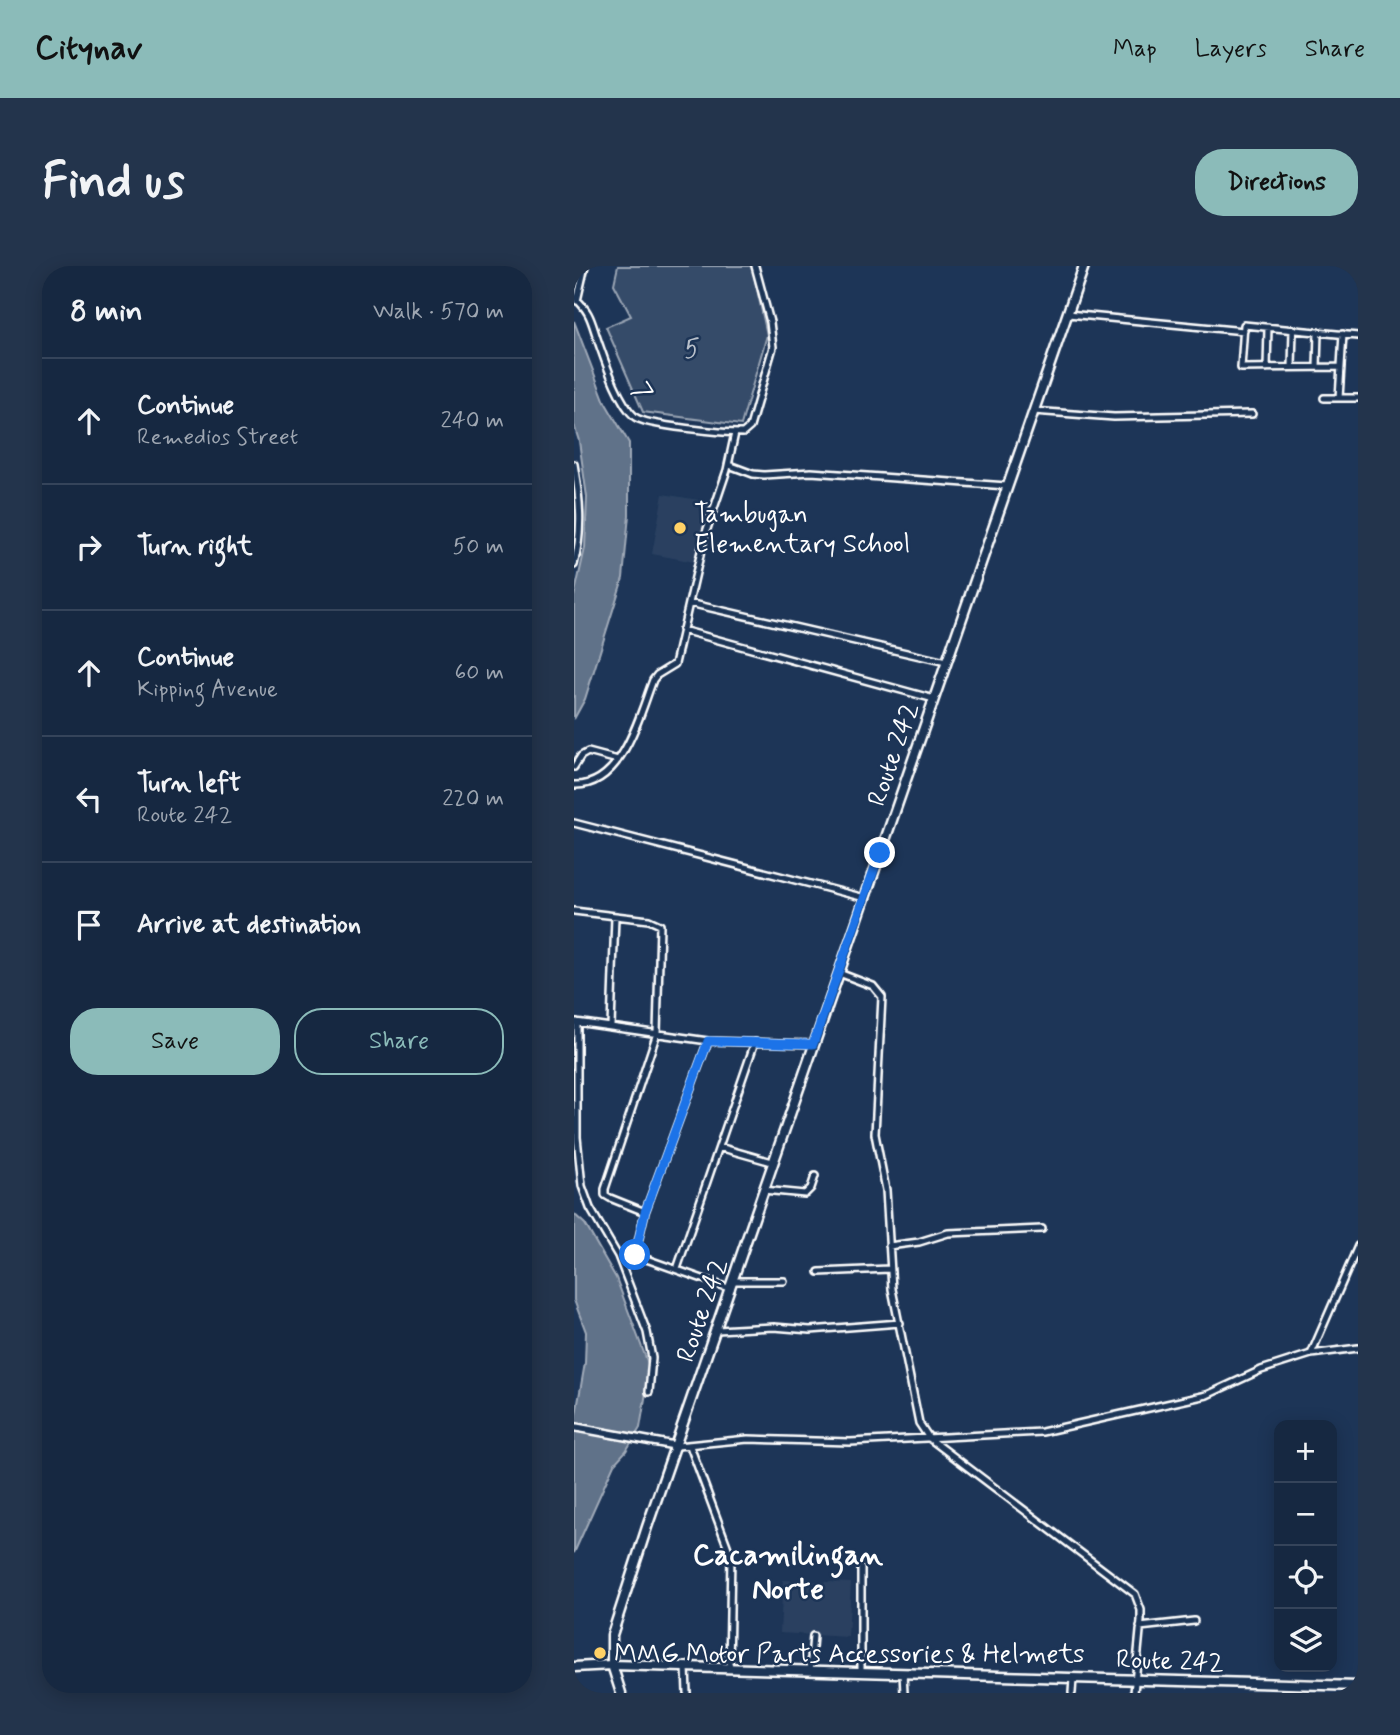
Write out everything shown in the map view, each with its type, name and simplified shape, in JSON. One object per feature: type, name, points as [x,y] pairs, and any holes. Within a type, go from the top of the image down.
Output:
[{"type":"main road","name":"Route 242","points":[[1084,266],[772,1162],[612,1635],[612,1665],[1358,1686]]},
{"type":"main road","points":[[574,1667],[612,1665],[621,1693]]},
{"type":"street","points":[[576,299],[585,266]]},
{"type":"street","points":[[574,785],[583,786],[597,781],[618,760],[633,732],[653,680],[675,664],[706,529],[729,465],[735,433],[743,433],[750,427],[773,347],[770,322],[755,266]]},
{"type":"street","name":"7","points":[[576,299],[583,303],[590,316],[616,385],[634,416],[652,423],[735,433]]},
{"type":"street","points":[[1068,314],[1244,331]]},
{"type":"street","points":[[1341,367],[1241,368],[1244,325],[1358,336]]},
{"type":"street","points":[[1267,368],[1268,327]]},
{"type":"street","points":[[1292,368],[1293,330]]},
{"type":"street","points":[[1317,367],[1318,332]]},
{"type":"street","points":[[1339,398],[1343,334]]},
{"type":"street","points":[[1324,398],[1358,398]]},
{"type":"street","points":[[1033,411],[1114,418],[1252,414]]},
{"type":"street","points":[[574,464],[581,505],[574,565]]},
{"type":"street","points":[[729,465],[764,475],[811,472],[1007,486]]},
{"type":"street","points":[[689,603],[946,662]]},
{"type":"street","points":[[682,630],[934,699]]},
{"type":"street","points":[[574,767],[581,756],[588,752],[618,760]]},
{"type":"street","points":[[574,823],[865,898]]},
{"type":"street","points":[[574,911],[656,922],[660,925],[657,1033],[605,1189],[605,1195],[610,1198],[645,1212]]},
{"type":"street","points":[[611,1026],[615,917]]},
{"type":"street","points":[[839,973],[873,986],[882,997],[876,1133],[886,1190],[889,1269],[916,1415],[929,1438],[1128,1587],[1141,1610],[1134,1693]]},
{"type":"street","points":[[649,1392],[652,1358],[648,1332],[618,1256],[584,1193],[578,1158],[575,1106],[575,1022],[708,1041],[813,1044]]},
{"type":"street","points":[[635,1255],[645,1212],[708,1041]]},
{"type":"street","points":[[677,1269],[755,1042]]},
{"type":"street","points":[[719,1147],[772,1162]]},
{"type":"street","points":[[763,1189],[804,1194],[811,1188],[815,1176]]},
{"type":"street","points":[[889,1246],[919,1242],[948,1233],[1042,1228]]},
{"type":"street","points":[[1311,1354],[1358,1246]]},
{"type":"street","points":[[618,1256],[635,1255],[732,1285],[784,1281]]},
{"type":"street","points":[[820,1272],[889,1269]]},
{"type":"street","points":[[717,1330],[774,1327],[810,1330],[900,1323]]},
{"type":"street","points":[[574,1427],[677,1446],[748,1439],[850,1442],[1042,1432],[1215,1392],[1261,1370],[1311,1354],[1358,1348]]},
{"type":"street","points":[[690,1446],[731,1556],[729,1669]]},
{"type":"street","points":[[861,1568],[861,1672]]},
{"type":"street","points":[[1140,1627],[1194,1621]]},
{"type":"street","points":[[810,1671],[813,1636]]},
{"type":"street","points":[[686,1667],[687,1693]]},
{"type":"street","points":[[903,1673],[904,1693]]},
{"type":"street","points":[[1072,1693],[1073,1678]]},
{"type":"shaded area","points":[[574,321],[605,402],[629,443],[629,515],[623,578],[585,699],[574,719],[574,597],[585,548],[587,497],[574,425]]},
{"type":"shaded area","name":"Tambugan Elementary School","points":[[663,494],[711,502],[695,562],[652,554]]},
{"type":"shaded area","points":[[574,1214],[585,1224],[616,1278],[650,1369],[640,1428],[626,1451],[614,1464],[574,1553],[574,1426],[585,1363],[586,1332],[574,1300]]},
{"type":"shaded area","points":[[783,1580],[851,1583],[848,1637],[780,1633]]},
{"type":"green space","name":"5","points":[[618,266],[752,266],[767,335],[741,425],[643,412],[606,327],[631,316],[614,284]]},
{"type":"place","name":"Tambugan Elementary School","points":[[680,528]]},
{"type":"place","name":"MMG Motor Parts Accessories & Helmets","points":[[600,1653]]},
{"type":"district","name":"Cacamilingan Norte","points":[[788,1571]]},
{"type":"route","points":[[635,1255],[645,1212],[708,1041],[813,1044],[880,853]]}]
